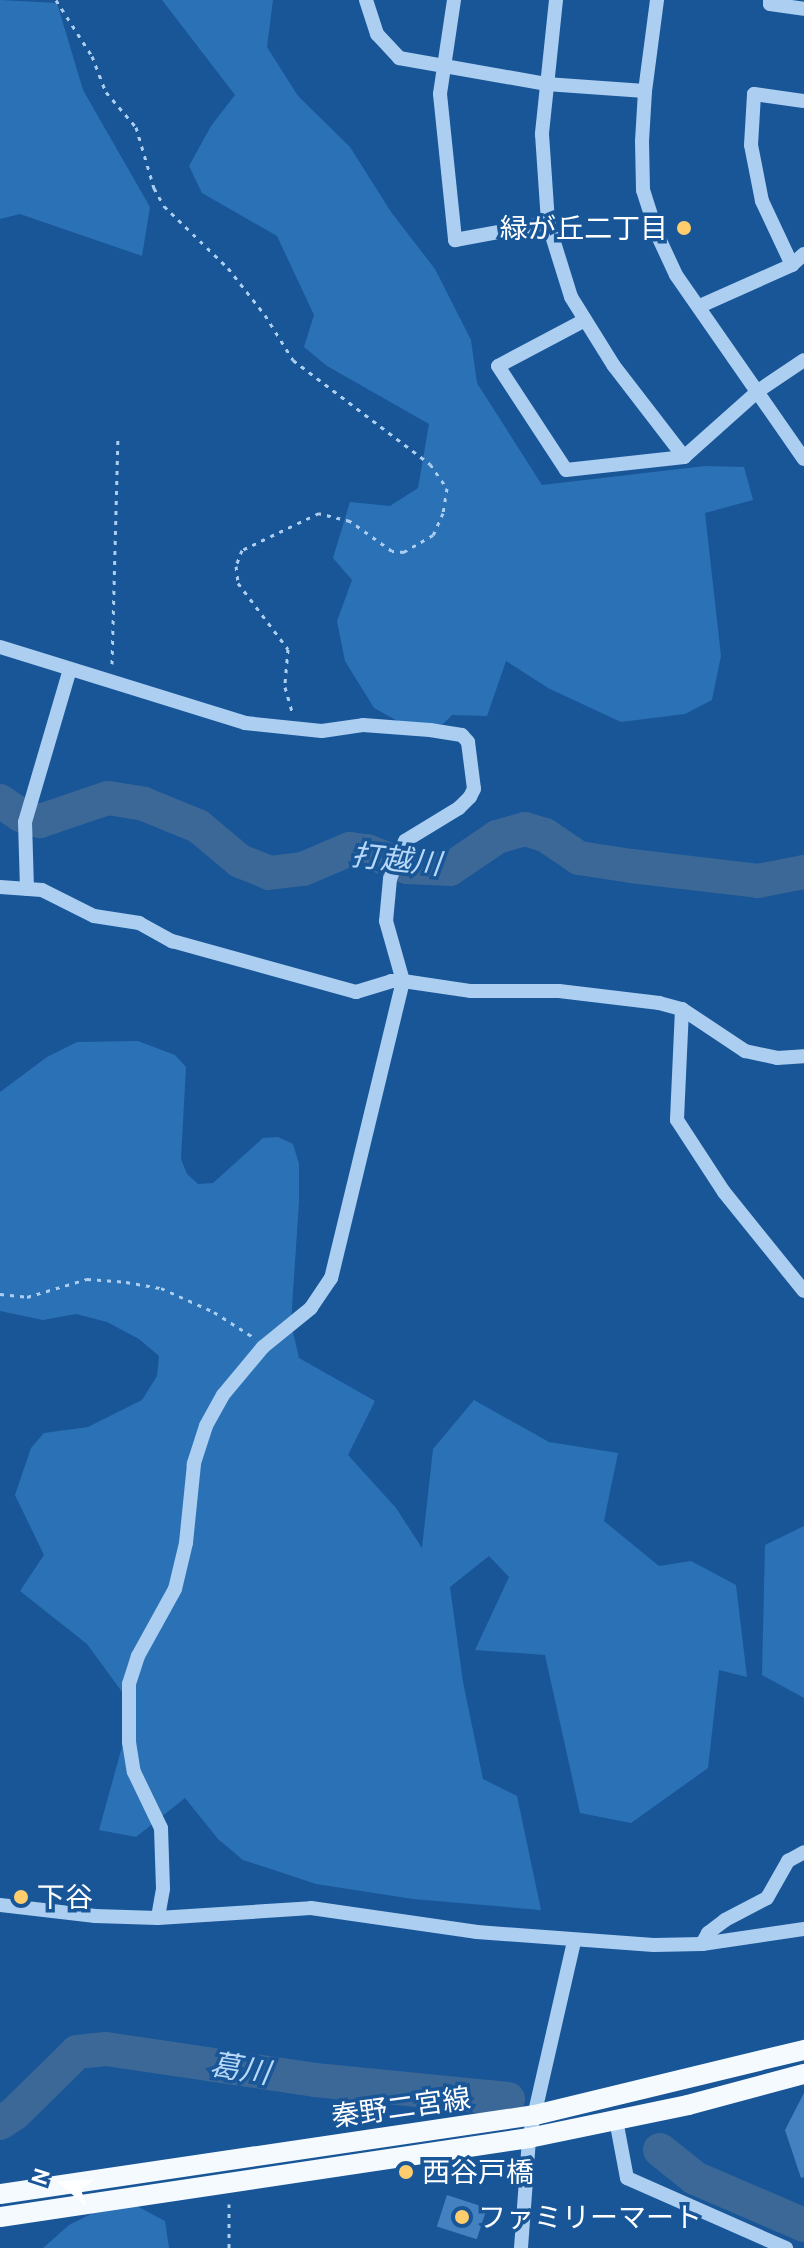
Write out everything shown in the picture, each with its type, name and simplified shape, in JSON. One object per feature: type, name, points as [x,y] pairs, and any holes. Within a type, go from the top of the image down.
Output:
[{"type":"main road","name":"秦野二宮線","points":[[0,2194],[530,2116],[804,2050]]},
{"type":"main road","name":"秦野二宮線","points":[[0,2217],[529,2138],[804,2074]]},
{"type":"street","points":[[366,0],[377,34],[399,58],[546,84],[645,91]]},
{"type":"street","points":[[454,0],[440,94],[455,240],[548,223]]},
{"type":"street","points":[[556,0],[542,134],[548,223],[571,297],[614,366],[684,457]]},
{"type":"street","points":[[657,0],[645,91],[643,190],[657,234],[676,275],[804,459]]},
{"type":"street","points":[[770,0],[770,4],[804,9]]},
{"type":"street","points":[[792,265],[762,201],[751,145],[754,94],[804,101]]},
{"type":"street","points":[[700,306],[792,265],[804,254]]},
{"type":"street","points":[[585,320],[498,366],[566,470],[684,457],[758,391],[804,360]]},
{"type":"street","points":[[0,647],[245,723],[322,731],[363,725],[462,735],[468,742],[474,789],[470,797],[400,847],[390,879],[386,921],[403,981],[331,1278],[311,1308],[263,1347],[223,1395],[206,1426],[194,1464],[186,1543],[175,1589],[138,1656],[129,1684],[129,1742],[134,1772],[161,1828],[163,1889],[158,1918]]},
{"type":"street","points":[[27,889],[25,822],[70,669]]},
{"type":"street","points":[[0,887],[42,890],[94,916],[148,926],[172,941],[356,992],[391,981],[471,991],[559,991],[682,1009],[745,1051],[777,1058],[804,1056]]},
{"type":"street","points":[[682,1009],[677,1120],[724,1192],[804,1291]]},
{"type":"street","points":[[702,1944],[716,1927],[767,1898],[788,1861],[804,1852]]},
{"type":"street","points":[[0,1905],[95,1916],[158,1918],[311,1908],[477,1932],[574,1942],[702,1944],[804,1929]]},
{"type":"street","points":[[521,2248],[530,2116],[574,1942]]},
{"type":"street","points":[[616,2120],[627,2178],[786,2248]]},
{"type":"path","points":[[56,0],[92,56],[106,92],[136,127],[154,188],[164,206],[228,268],[265,315],[293,360],[430,464],[447,488],[443,513],[433,535],[404,552],[392,551],[350,521],[319,513],[242,550],[236,566],[238,583],[286,643],[289,658],[286,696],[303,728]]},
{"type":"path","points":[[111,680],[118,436]]},
{"type":"path","points":[[0,1294],[27,1297],[87,1279],[161,1288],[214,1312],[251,1335],[263,1347]]},
{"type":"path","points":[[229,2184],[229,2248]]},
{"type":"shaded area","points":[[0,0],[57,3],[83,90],[150,207],[142,256],[20,214],[0,219]]},
{"type":"shaded area","points":[[162,0],[273,0],[267,47],[298,96],[350,147],[391,212],[435,269],[471,340],[477,383],[542,485],[705,466],[744,467],[753,500],[705,513],[721,656],[712,700],[685,714],[621,722],[548,688],[506,661],[487,716],[452,715],[443,724],[405,725],[374,708],[345,661],[337,621],[352,580],[333,558],[350,502],[390,506],[418,488],[429,424],[327,366],[304,347],[314,315],[277,236],[202,193],[189,166],[211,126],[235,95]]},
{"type":"shaded area","points":[[138,1041],[175,1055],[186,1067],[181,1159],[187,1174],[198,1184],[213,1183],[263,1138],[278,1137],[293,1144],[299,1164],[299,1202],[291,1323],[299,1358],[375,1401],[348,1455],[396,1508],[422,1548],[433,1449],[474,1400],[549,1442],[618,1453],[604,1521],[659,1566],[691,1561],[736,1585],[747,1677],[719,1670],[708,1768],[631,1823],[580,1813],[545,1655],[475,1650],[509,1577],[489,1556],[450,1587],[463,1682],[483,1779],[517,1796],[541,1910],[413,1899],[316,1884],[243,1860],[218,1839],[185,1798],[136,1837],[99,1830],[133,1707],[87,1644],[20,1591],[44,1555],[15,1495],[31,1448],[44,1433],[88,1427],[142,1400],[157,1376],[159,1356],[139,1339],[107,1322],[76,1314],[43,1320],[0,1311],[0,1092],[47,1057],[77,1042]]},
{"type":"shaded area","points":[[804,1526],[804,1698],[762,1675],[765,1545]]},
{"type":"shaded area","points":[[133,2204],[165,2221],[169,2248],[43,2248],[69,2225],[107,2206]]},
{"type":"building","points":[[804,2093],[804,2177],[801,2178],[785,2130]]},
{"type":"building","name":"ファミリーマート","points":[[447,2195],[487,2208],[477,2239],[437,2226]]},
{"type":"waterway","name":"打越川","points":[[0,801],[21,815],[40,821],[108,798],[144,804],[198,826],[240,861],[269,873],[303,869],[350,849],[367,851],[407,867],[450,869],[497,837],[525,829],[545,835],[579,858],[758,881],[804,872]]},
{"type":"waterway","name":"葛川","points":[[0,2123],[14,2114],[77,2052],[106,2049],[315,2080],[508,2099]]},
{"type":"waterway","name":"葛川","points":[[660,2150],[695,2178],[804,2225]]},
{"type":"place","name":"緑が丘二丁目","points":[[684,228]]},
{"type":"place","name":"下谷","points":[[21,1897]]},
{"type":"place","name":"西谷戸橋","points":[[406,2172]]},
{"type":"place","name":"ファミリーマート","points":[[462,2217]]}]
